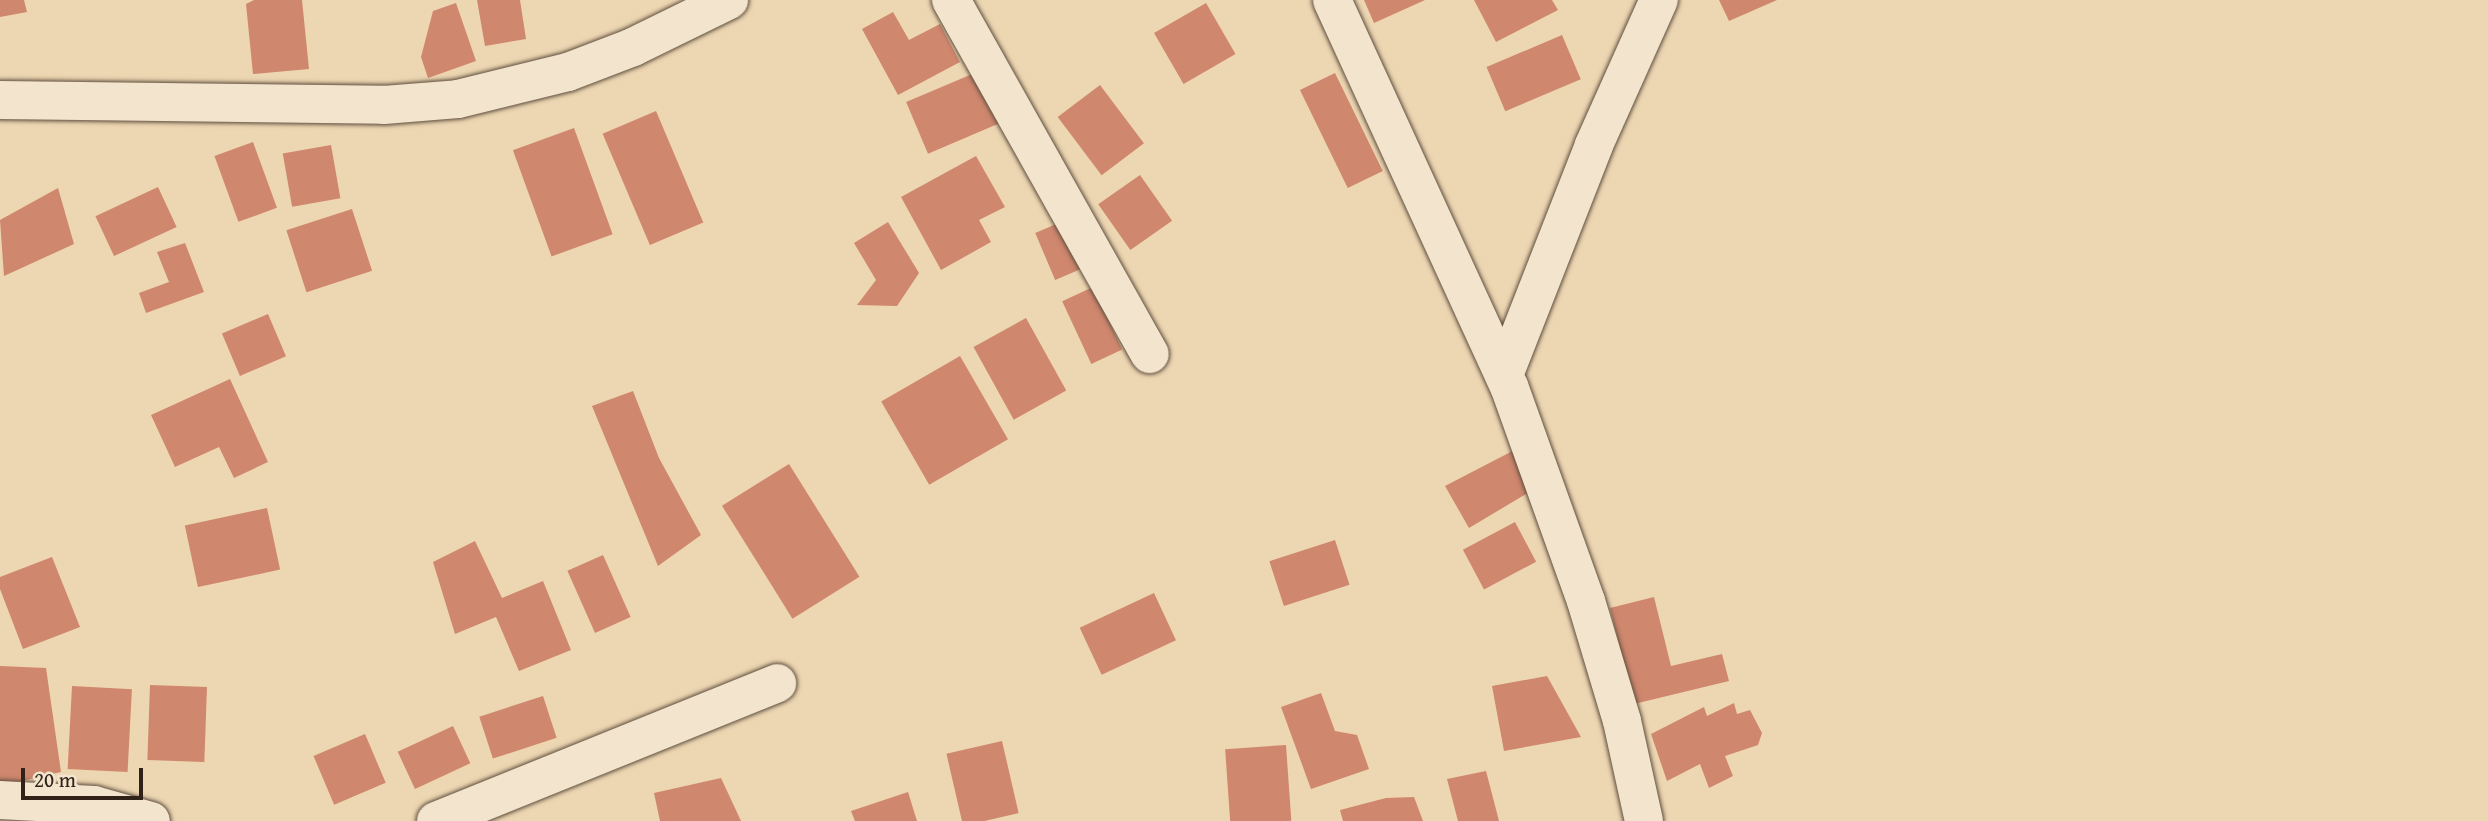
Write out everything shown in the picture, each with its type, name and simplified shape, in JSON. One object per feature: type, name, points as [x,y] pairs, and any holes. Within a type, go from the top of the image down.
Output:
[{"type":"street","points":[[0,100],[384,105],[458,99],[568,72],[634,47],[729,0]]},
{"type":"street","points":[[951,0],[1150,354]]},
{"type":"street","points":[[1332,0],[1504,375],[1586,601],[1622,721],[1644,821]]},
{"type":"street","points":[[1504,375],[1594,145],[1659,0]]},
{"type":"street","points":[[436,821],[777,683]]},
{"type":"street","points":[[0,800],[94,805],[151,821]]},
{"type":"building","points":[[0,0],[24,0],[27,12],[0,17]]},
{"type":"building","points":[[254,0],[302,0],[309,69],[253,74],[246,4]]},
{"type":"building","points":[[477,0],[520,0],[526,39],[485,46]]},
{"type":"building","points":[[1364,0],[1425,0],[1374,23]]},
{"type":"building","points":[[1474,0],[1552,0],[1558,10],[1496,42]]},
{"type":"building","points":[[1719,0],[1777,0],[1729,21]]},
{"type":"building","points":[[456,3],[476,61],[428,78],[421,57],[433,11]]},
{"type":"building","points":[[1206,3],[1236,54],[1184,84],[1154,33]]},
{"type":"building","points":[[893,12],[909,40],[940,24],[960,62],[898,95],[862,29]]},
{"type":"building","points":[[1562,35],[1581,79],[1505,111],[1487,67]]},
{"type":"building","points":[[977,72],[999,124],[928,154],[906,102]]},
{"type":"building","points":[[1335,73],[1383,171],[1348,188],[1300,90]]},
{"type":"building","points":[[1100,85],[1144,143],[1102,175],[1058,117]]},
{"type":"building","points":[[656,111],[703,222],[650,245],[603,134]]},
{"type":"building","points":[[574,128],[613,234],[552,256],[513,150]]},
{"type":"building","points":[[253,142],[277,208],[238,222],[214,156]]},
{"type":"building","points":[[331,145],[340,198],[292,207],[283,154]]},
{"type":"building","points":[[976,156],[1005,207],[979,220],[991,242],[941,270],[901,197]]},
{"type":"building","points":[[1140,175],[1172,221],[1130,250],[1098,204]]},
{"type":"building","points":[[158,187],[177,227],[114,256],[95,216]]},
{"type":"building","points":[[58,188],[74,244],[4,276],[0,220]]},
{"type":"building","points":[[352,209],[372,271],[306,292],[286,230]]},
{"type":"building","points":[[888,222],[919,273],[897,306],[857,305],[876,280],[854,243]]},
{"type":"building","points":[[1061,222],[1081,269],[1055,280],[1035,233]]},
{"type":"building","points":[[185,243],[204,292],[146,313],[139,293],[169,282],[157,252]]},
{"type":"building","points":[[1093,287],[1122,350],[1091,364],[1062,301]]},
{"type":"building","points":[[268,314],[286,356],[240,376],[222,334]]},
{"type":"building","points":[[1026,318],[1066,391],[1014,420],[974,347]]},
{"type":"building","points":[[960,356],[1008,439],[929,485],[881,402]]},
{"type":"building","points":[[230,379],[268,462],[234,478],[219,447],[175,467],[151,415]]},
{"type":"building","points":[[633,391],[659,458],[701,535],[658,566],[592,406]]},
{"type":"building","points":[[1526,444],[1541,485],[1469,528],[1445,486]]},
{"type":"building","points":[[789,464],[859,577],[792,619],[722,506]]},
{"type":"building","points":[[267,508],[280,570],[198,587],[185,525]]},
{"type":"building","points":[[1515,522],[1536,562],[1484,589],[1463,550]]},
{"type":"building","points":[[1335,540],[1350,585],[1284,606],[1269,561]]},
{"type":"building","points":[[475,541],[502,598],[543,581],[571,650],[519,671],[496,617],[455,634],[433,562]]},
{"type":"building","points":[[603,555],[631,617],[595,633],[567,571]]},
{"type":"building","points":[[52,557],[80,627],[23,649],[0,589],[0,577]]},
{"type":"building","points":[[1154,593],[1176,640],[1102,675],[1080,628]]},
{"type":"building","points":[[1654,597],[1671,666],[1722,654],[1729,681],[1634,704],[1610,608]]},
{"type":"building","points":[[0,666],[46,668],[61,772],[0,786]]},
{"type":"building","points":[[1547,676],[1581,737],[1504,751],[1492,686]]},
{"type":"building","points":[[150,685],[207,687],[204,762],[147,760]]},
{"type":"building","points":[[72,686],[132,689],[128,772],[68,769]]},
{"type":"building","points":[[1321,693],[1335,731],[1357,735],[1369,769],[1311,789],[1281,707]]},
{"type":"building","points":[[543,696],[557,738],[493,759],[479,717]]},
{"type":"building","points":[[1734,703],[1737,714],[1750,710],[1762,733],[1758,745],[1725,756],[1733,776],[1709,788],[1700,764],[1667,781],[1651,734],[1704,707],[1707,716]]},
{"type":"building","points":[[453,726],[470,763],[415,789],[398,752]]},
{"type":"building","points":[[365,734],[386,783],[334,805],[313,756]]},
{"type":"building","points":[[1002,741],[1019,813],[984,821],[962,821],[946,754]]},
{"type":"building","points":[[1286,745],[1291,821],[1230,821],[1225,749]]},
{"type":"building","points":[[1486,771],[1499,821],[1458,821],[1447,779]]},
{"type":"building","points":[[721,778],[741,821],[660,821],[654,793]]},
{"type":"building","points":[[908,792],[917,821],[855,821],[851,811]]},
{"type":"building","points":[[1414,797],[1423,821],[1343,821],[1340,810],[1386,798]]}]
